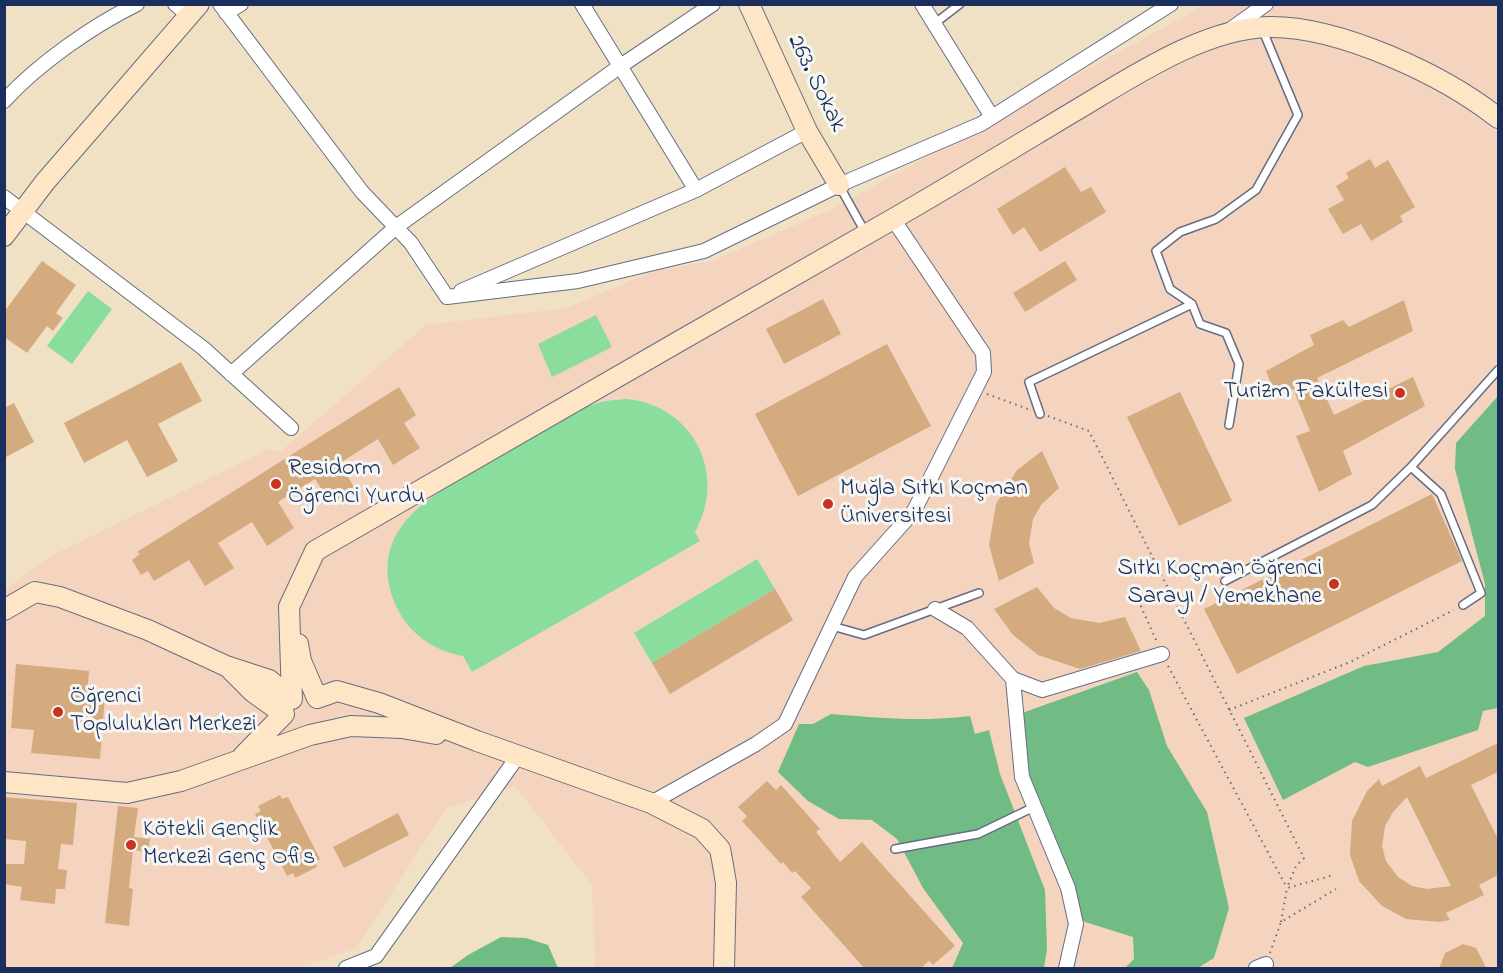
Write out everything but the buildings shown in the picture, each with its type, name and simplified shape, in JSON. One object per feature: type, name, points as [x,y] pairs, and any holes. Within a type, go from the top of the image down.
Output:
[{"type":"street","points":[[4,101],[22,81],[111,17],[137,4]]},
{"type":"street","points":[[241,4],[223,9],[362,192],[411,243],[447,297]]},
{"type":"street","points":[[582,4],[619,68],[696,190]]},
{"type":"street","points":[[231,374],[396,227],[713,4]]},
{"type":"street","name":"263. Sokak","points":[[749,4],[807,131],[839,184]]},
{"type":"street","points":[[922,4],[992,117]]},
{"type":"street","points":[[447,297],[578,281],[704,251],[839,184],[992,117],[1171,4]]},
{"type":"street","points":[[1217,39],[1266,4]]},
{"type":"street","points":[[4,236],[45,182],[188,8]]},
{"type":"street","points":[[477,741],[402,728],[351,726],[303,736],[290,730],[288,706],[289,607],[315,551],[893,219],[1166,57],[1217,39],[1262,28],[1299,30],[1349,41],[1449,86],[1498,117]]},
{"type":"street","points":[[447,297],[696,190],[807,131]]},
{"type":"street","points":[[4,197],[203,348],[291,428]]},
{"type":"street","points":[[651,803],[756,744],[785,724],[855,577],[914,511],[984,372],[982,353],[893,219]]},
{"type":"street","points":[[4,610],[35,592],[60,597],[148,630],[226,666],[269,680],[288,706]]},
{"type":"street","points":[[4,782],[127,793],[181,781],[240,758],[279,748],[310,735],[321,728],[326,716],[325,709],[317,698],[301,661],[289,607]]},
{"type":"street","points":[[935,609],[967,628],[1013,679],[1042,690],[1162,654]]},
{"type":"street","points":[[1013,679],[1022,777],[1068,888],[1076,924],[1066,969]]},
{"type":"street","points":[[240,758],[288,706],[304,694],[317,698],[337,691],[379,703],[477,741],[651,803],[702,829],[720,849],[726,883],[724,969]]},
{"type":"street","points":[[346,969],[375,956],[518,756]]},
{"type":"street","points":[[375,956],[383,969]]},
{"type":"lane","points":[[934,24],[960,4]]},
{"type":"lane","points":[[1229,425],[1239,364],[1226,333],[1200,324],[1192,304],[1170,290],[1156,251],[1180,232],[1216,219],[1256,190],[1298,115],[1262,28]]},
{"type":"lane","points":[[839,184],[866,234]]},
{"type":"lane","points":[[1040,414],[1029,382],[1192,304]]},
{"type":"lane","points":[[1225,581],[1372,505],[1411,467],[1498,370]]},
{"type":"lane","points":[[1411,467],[1441,494],[1481,593],[1463,605]]},
{"type":"lane","points":[[832,626],[864,635],[979,593]]},
{"type":"lane","points":[[895,849],[978,834],[1034,807]]},
{"type":"path","points":[[987,394],[1089,431],[1304,858],[1296,866],[1287,888],[1281,922],[1261,966]]},
{"type":"path","points":[[1169,590],[1139,602],[1162,654],[1287,888]]},
{"type":"path","points":[[1229,710],[1350,662],[1463,605]]},
{"type":"path","points":[[1287,888],[1334,875]]},
{"type":"path","points":[[1281,922],[1336,889]]},
{"type":"shaded area","name":"Muğla Sıtkı Koçman Üniversitesi","points":[[1205,5],[1498,5],[1498,968],[595,968],[592,885],[515,786],[447,808],[355,949],[300,968],[5,968],[4,590],[53,555],[269,449],[280,452],[426,325],[566,308],[654,271],[712,261],[830,210]]},
{"type":"green space","points":[[88,291],[112,309],[72,364],[47,346]]},
{"type":"green space","points":[[596,315],[612,347],[552,377],[538,344]]},
{"type":"green space","points":[[1498,396],[1498,708],[1483,711],[1478,730],[1368,767],[1355,762],[1283,800],[1244,718],[1364,666],[1438,652],[1485,616],[1485,584],[1455,469],[1456,443]]},
{"type":"green space","points":[[626,399],[650,404],[670,414],[686,428],[698,446],[705,466],[708,488],[704,510],[695,532],[700,541],[472,672],[463,656],[442,650],[415,633],[396,606],[388,578],[389,554],[397,533],[411,515],[450,485],[585,407],[605,401]]},
{"type":"green space","points":[[757,559],[775,589],[652,663],[634,633]]},
{"type":"green space","points":[[1137,672],[1149,690],[1167,746],[1207,812],[1229,908],[1214,958],[1198,968],[1125,968],[1134,959],[1133,937],[1085,922],[1066,902],[1034,797],[1021,731],[1022,713]]},
{"type":"green space","points":[[831,714],[917,719],[970,716],[975,734],[989,730],[1000,774],[1045,890],[1047,949],[1044,968],[952,968],[963,943],[923,888],[897,839],[872,820],[839,819],[808,801],[778,772],[799,724],[813,724]]},
{"type":"green space","points":[[501,937],[526,938],[548,945],[558,968],[450,968]]},
{"type":"place","name":"Turizm Fakültesi","points":[[1400,393]]},
{"type":"place","name":"Residorm Öğrenci Yurdu","points":[[276,484]]},
{"type":"place","name":"Muğla Sıtkı Koçman Üniversitesi","points":[[828,504]]},
{"type":"place","name":"Sıtkı Koçman Öğrenci Sarayı / Yemekhane","points":[[1334,584]]},
{"type":"place","name":"Öğrenci Toplulukları Merkezi","points":[[58,712]]},
{"type":"place","name":"Kötekli Gençlik Merkezi Genç Ofis","points":[[131,845]]}]
